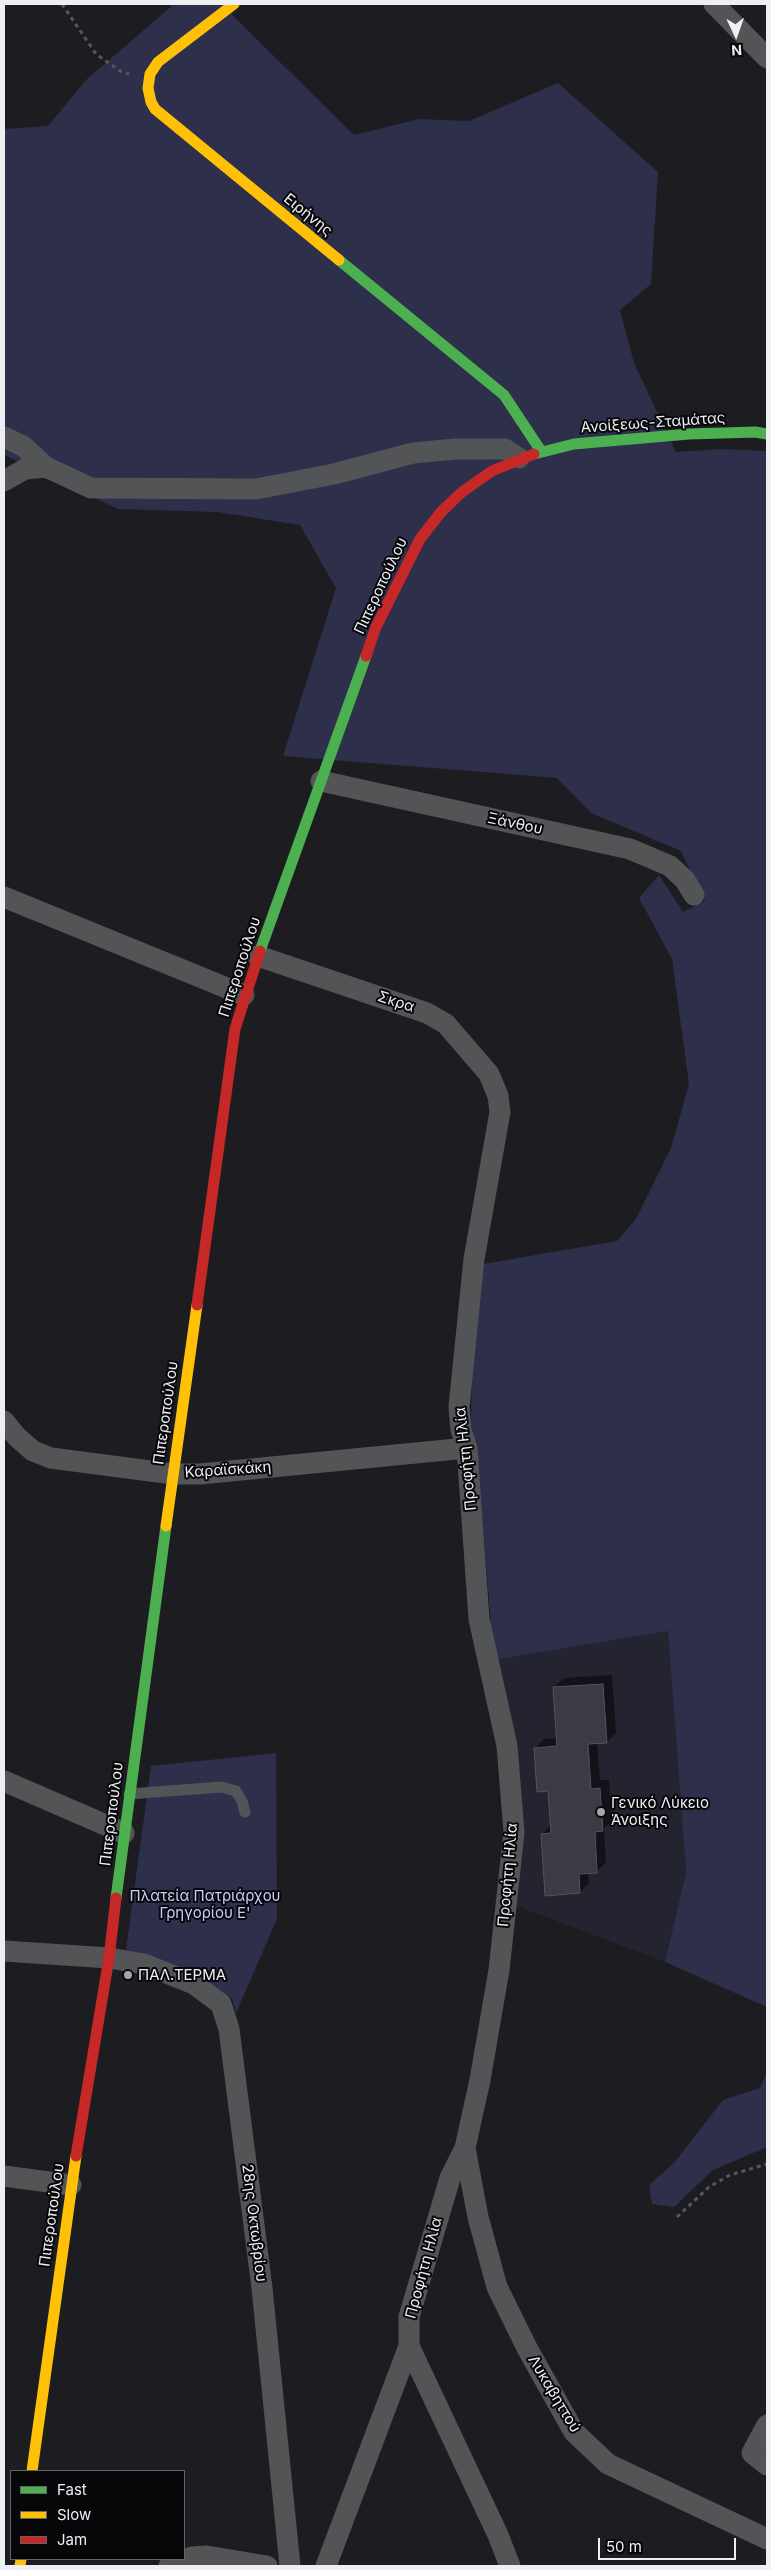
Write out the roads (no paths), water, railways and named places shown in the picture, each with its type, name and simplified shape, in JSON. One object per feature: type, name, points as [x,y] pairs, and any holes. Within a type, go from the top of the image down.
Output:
[{"type":"street","name":"Ειρήνης","points":[[234,4],[158,62],[149,81],[149,95],[155,109],[504,395],[540,451]]},
{"type":"street","points":[[714,4],[767,58]]},
{"type":"street","name":"Ανοίξεως-Σταμάτας","points":[[540,451],[574,444],[689,434],[755,432],[767,434]]},
{"type":"street","points":[[4,437],[23,446],[46,467],[92,488],[256,489],[324,476],[412,453],[505,449],[519,458]]},
{"type":"street","name":"Πιπεροπούλου","points":[[32,2470],[71,2185],[109,1958],[172,1474],[235,1029],[244,995],[376,627],[420,539],[441,512],[462,492],[492,471],[519,458],[540,451]]},
{"type":"street","points":[[4,481],[25,469],[46,467]]},
{"type":"street","name":"Ξάνθου","points":[[321,781],[630,849],[670,866],[685,880],[694,896]]},
{"type":"street","points":[[4,897],[244,995]]},
{"type":"street","name":"Σκρα","points":[[258,956],[427,1013],[446,1024],[489,1074],[498,1096]]},
{"type":"street","name":"Προφήτη Ηλία","points":[[498,1096],[500,1112],[474,1259],[459,1407],[461,1430],[467,1448],[479,1619],[507,1746],[514,1832],[499,1970],[480,2080],[465,2148],[450,2178],[408,2317],[409,2346],[498,2534],[510,2566]]},
{"type":"street","name":"Καραϊσκάκη","points":[[4,1421],[16,1437],[33,1451],[51,1458],[172,1474],[200,1474],[467,1448]]},
{"type":"street","points":[[4,1781],[124,1833]]},
{"type":"street","points":[[4,1951],[109,1958]]},
{"type":"street","name":"28ης Οκτωβρίου","points":[[109,1958],[144,1964],[177,1976],[209,1993],[222,2004],[229,2029],[262,2288],[290,2566]]},
{"type":"street","name":"Λυκαβηττού","points":[[465,2148],[478,2217],[497,2287],[526,2348],[574,2432],[608,2464],[767,2539]]},
{"type":"street","points":[[4,2176],[71,2185]]},
{"type":"street","points":[[326,2566],[409,2346]]},
{"type":"street","points":[[767,2425],[752,2453],[767,2465]]},
{"type":"street","points":[[185,2560],[192,2557],[207,2556],[267,2566]]},
{"type":"street","points":[[169,2566],[184,2560]]},
{"type":"lane","points":[[129,1794],[221,1787],[236,1791],[242,1801],[245,1812]]},
{"type":"place","name":"Γενικό Λύκειο Άνοιξης","points":[[601,1812]]},
{"type":"place","name":"ΠΑΛ.ΤΕΡΜΑ","points":[[128,1975]]},
{"type":"park label","name":"Πλατεία Πατριάρχου Γρηγορίου Ε'","points":[[205,1904]]}]
